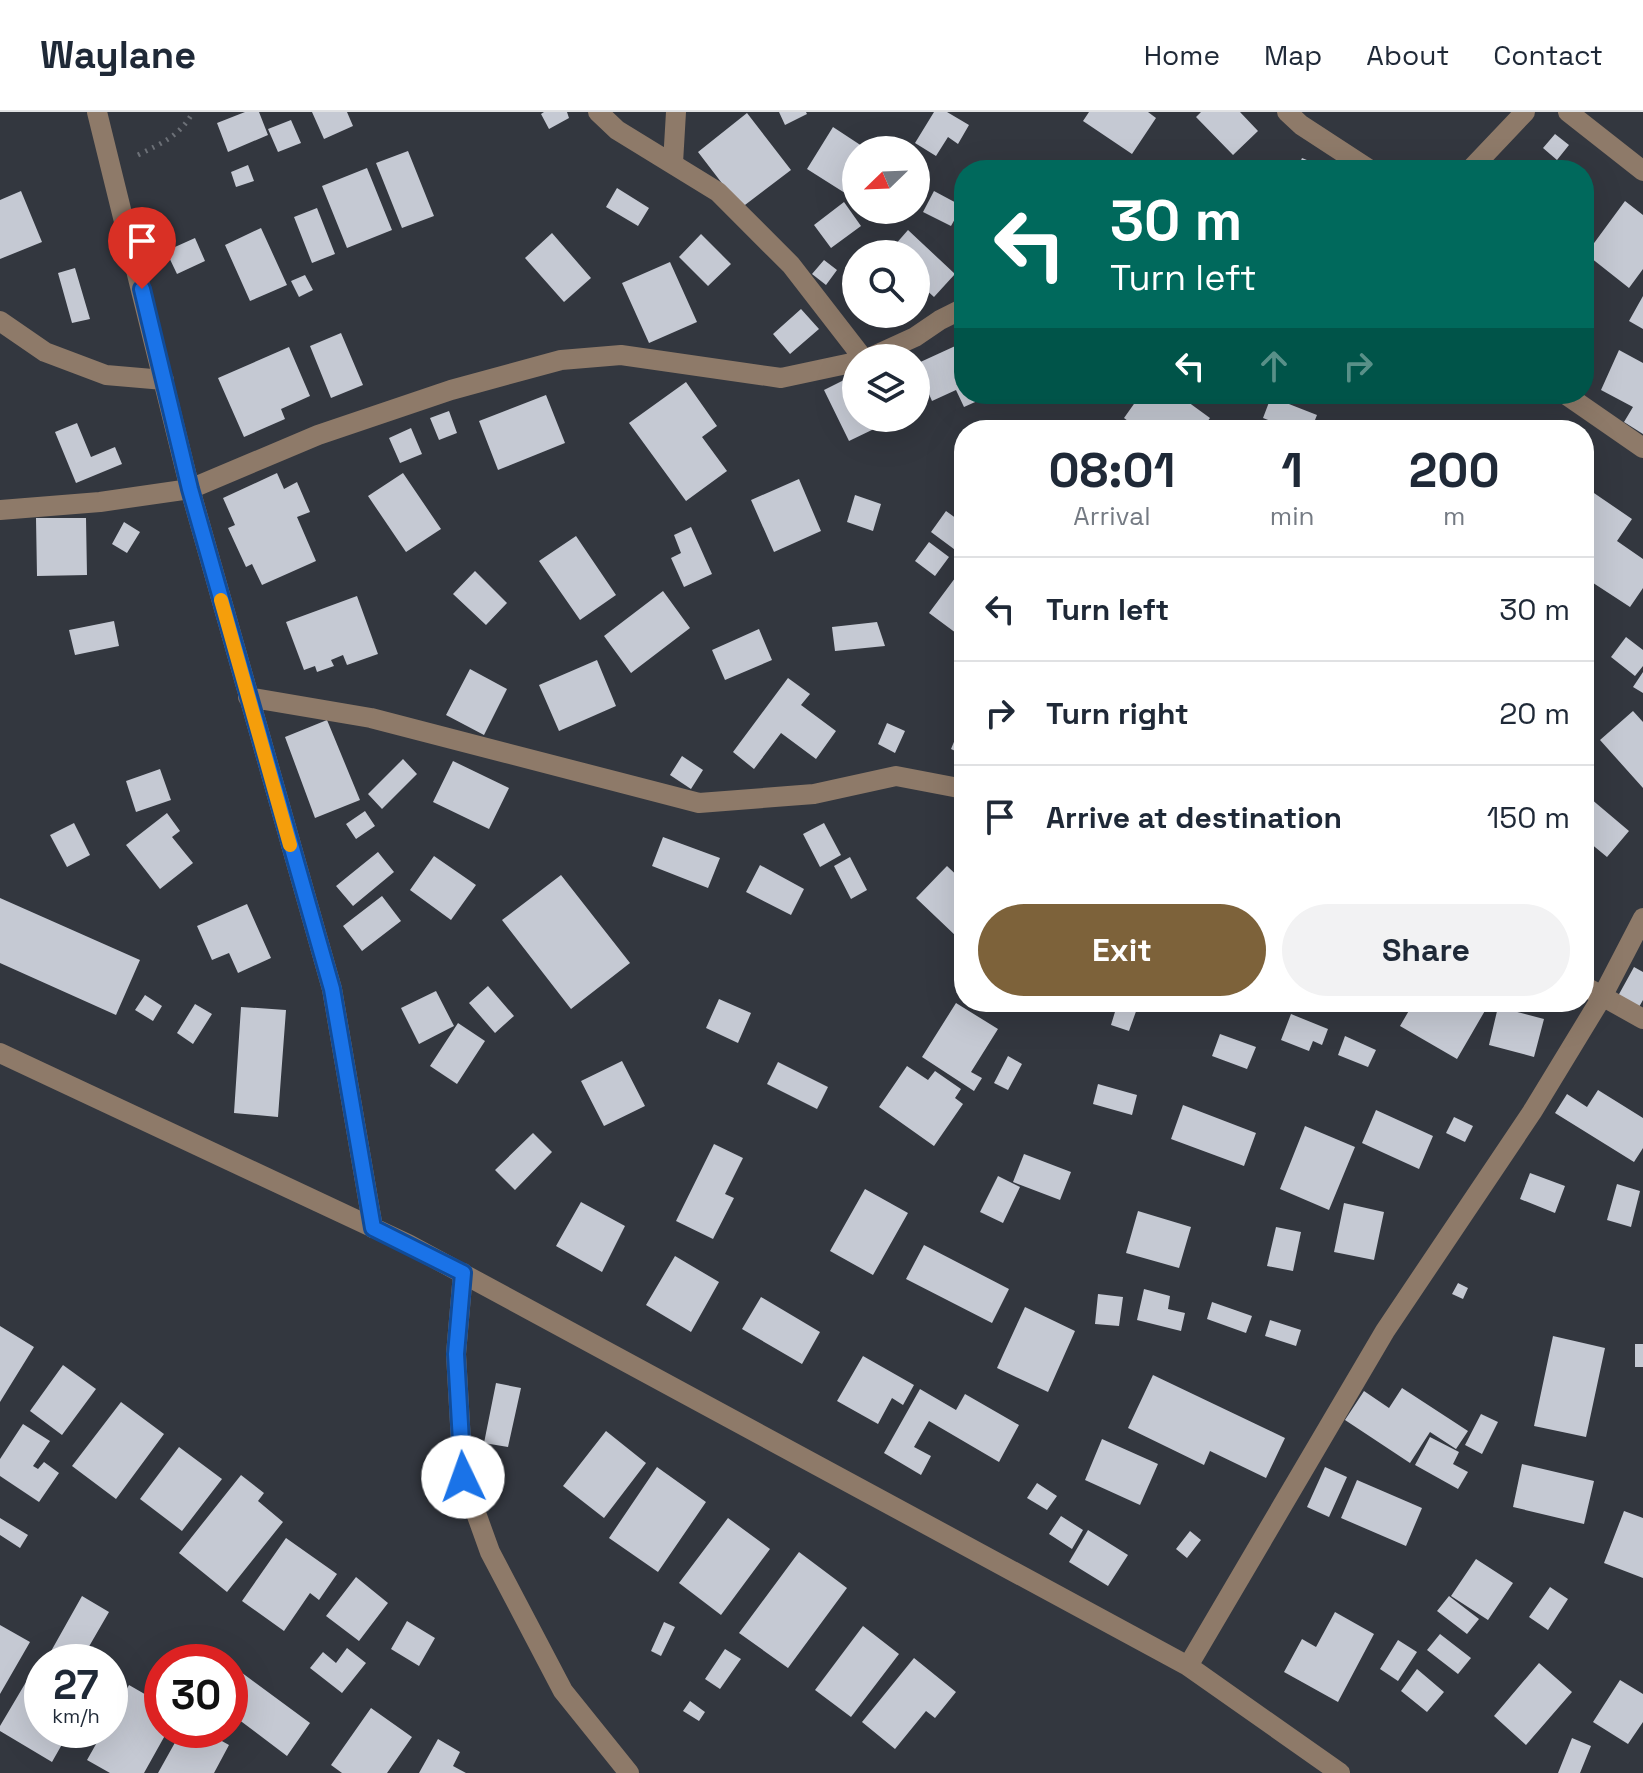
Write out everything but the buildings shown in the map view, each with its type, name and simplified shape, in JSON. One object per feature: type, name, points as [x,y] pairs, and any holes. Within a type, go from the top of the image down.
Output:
[{"type":"street","points":[[97,112],[190,489],[332,989],[373,1228]]},
{"type":"street","points":[[598,112],[617,130],[718,192],[791,265],[855,344]]},
{"type":"street","points":[[673,163],[676,112]]},
{"type":"street","points":[[1287,112],[1301,125],[1355,160]]},
{"type":"street","points":[[1479,160],[1525,112]]},
{"type":"street","points":[[1568,112],[1643,171]]},
{"type":"street","points":[[899,344],[954,314]]},
{"type":"street","points":[[0,321],[45,352],[106,375],[164,380]]},
{"type":"street","points":[[0,510],[100,502],[190,489],[318,435],[451,390],[561,360],[621,355],[781,378],[842,365]]},
{"type":"street","points":[[1579,404],[1643,448]]},
{"type":"street","points":[[248,697],[371,718],[699,803],[814,794],[896,776],[954,787]]},
{"type":"street","points":[[1594,1010],[1643,918]]},
{"type":"street","points":[[1594,992],[1643,1019]]},
{"type":"street","points":[[1188,1666],[1385,1331],[1532,1112],[1593,1012]]},
{"type":"street","points":[[0,1053],[463,1273],[1188,1666],[1340,1773]]},
{"type":"street","points":[[463,1273],[456,1354],[463,1477],[490,1552],[563,1691],[629,1773]]},
{"type":"path","points":[[112,168],[173,137],[183,129],[193,112]]},
{"type":"slow traffic","points":[[221,600],[290,845]]},
{"type":"route","points":[[142,289],[190,489],[332,989],[373,1228],[463,1273],[456,1354],[463,1477]]}]
